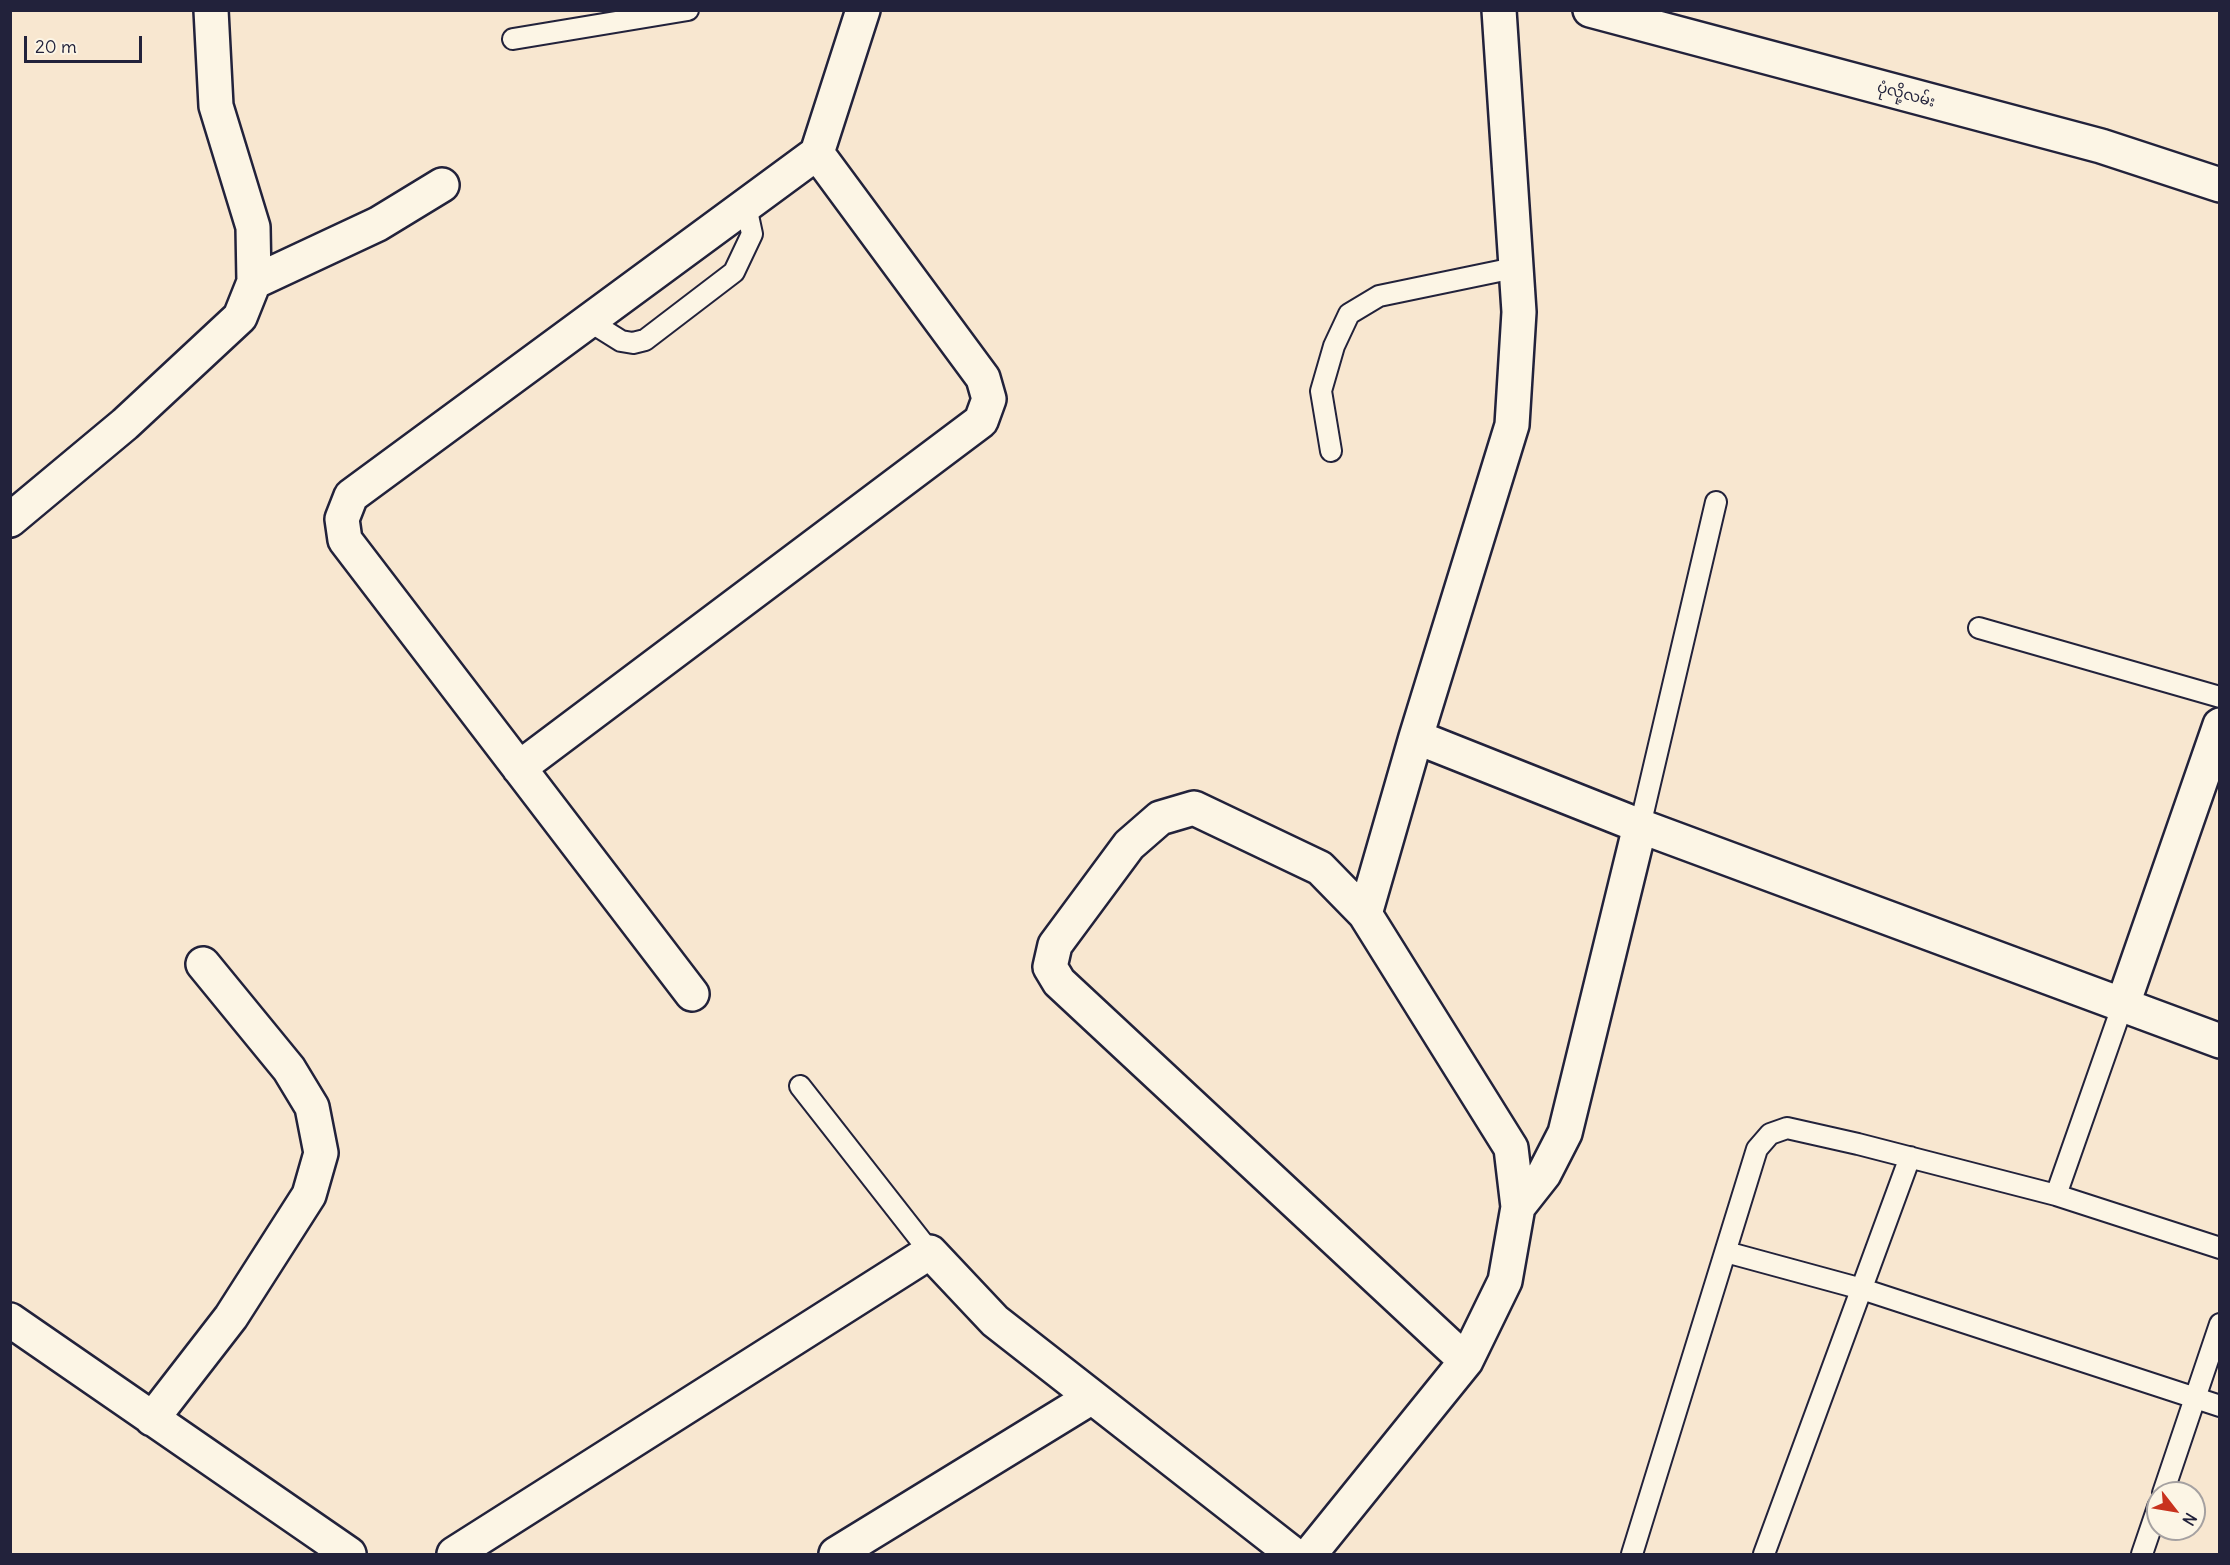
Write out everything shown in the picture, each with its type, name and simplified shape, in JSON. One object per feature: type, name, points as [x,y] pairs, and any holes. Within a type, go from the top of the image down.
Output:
[{"type":"street","points":[[11,518],[125,424],[240,317],[255,282],[253,227],[216,106],[211,10]]},
{"type":"street","points":[[692,994],[345,540],[342,519],[351,496],[817,153],[863,10]]},
{"type":"street","points":[[1365,914],[1416,737],[1512,425],[1519,312],[1514,268],[1499,10]]},
{"type":"street","name":"ပုံလို့လမ်း","points":[[1590,10],[2101,146],[2220,185]]},
{"type":"street","points":[[519,768],[981,420],[989,399],[983,378],[817,153]]},
{"type":"street","points":[[255,282],[378,224],[442,185]]},
{"type":"street","points":[[2122,1004],[2220,724]]},
{"type":"street","points":[[1416,737],[1640,826],[2220,1041]]},
{"type":"street","points":[[1310,1554],[1466,1361],[1505,1281],[1518,1207],[1511,1148],[1365,914],[1320,868],[1194,808],[1160,818],[1129,845],[1055,945],[1050,967],[1059,982],[1466,1361]]},
{"type":"street","points":[[1518,1207],[1544,1174],[1565,1133],[1640,826]]},
{"type":"street","points":[[152,1419],[231,1317],[255,1280],[309,1195],[321,1153],[312,1107],[289,1069],[203,964]]},
{"type":"street","points":[[454,1554],[930,1252],[995,1321],[1293,1554]]},
{"type":"street","points":[[10,1320],[349,1554]]},
{"type":"street","points":[[836,1554],[1092,1397]]},
{"type":"lane","points":[[513,39],[688,10]]},
{"type":"lane","points":[[589,321],[621,341],[633,343],[645,340],[734,272],[752,234],[746,206]]},
{"type":"lane","points":[[1331,451],[1321,391],[1334,346],[1349,314],[1379,296],[1514,268]]},
{"type":"lane","points":[[1640,826],[1716,502]]},
{"type":"lane","points":[[1979,628],[2220,697]]},
{"type":"lane","points":[[2056,1195],[2122,1004]]},
{"type":"lane","points":[[800,1086],[930,1252]]},
{"type":"lane","points":[[1632,1554],[1757,1149],[1770,1134],[1787,1128],[1911,1157],[2056,1195],[2220,1248]]},
{"type":"lane","points":[[1764,1554],[1911,1157]]},
{"type":"lane","points":[[1726,1252],[1862,1289],[2220,1406]]},
{"type":"lane","points":[[2167,1481],[2220,1324]]}]
